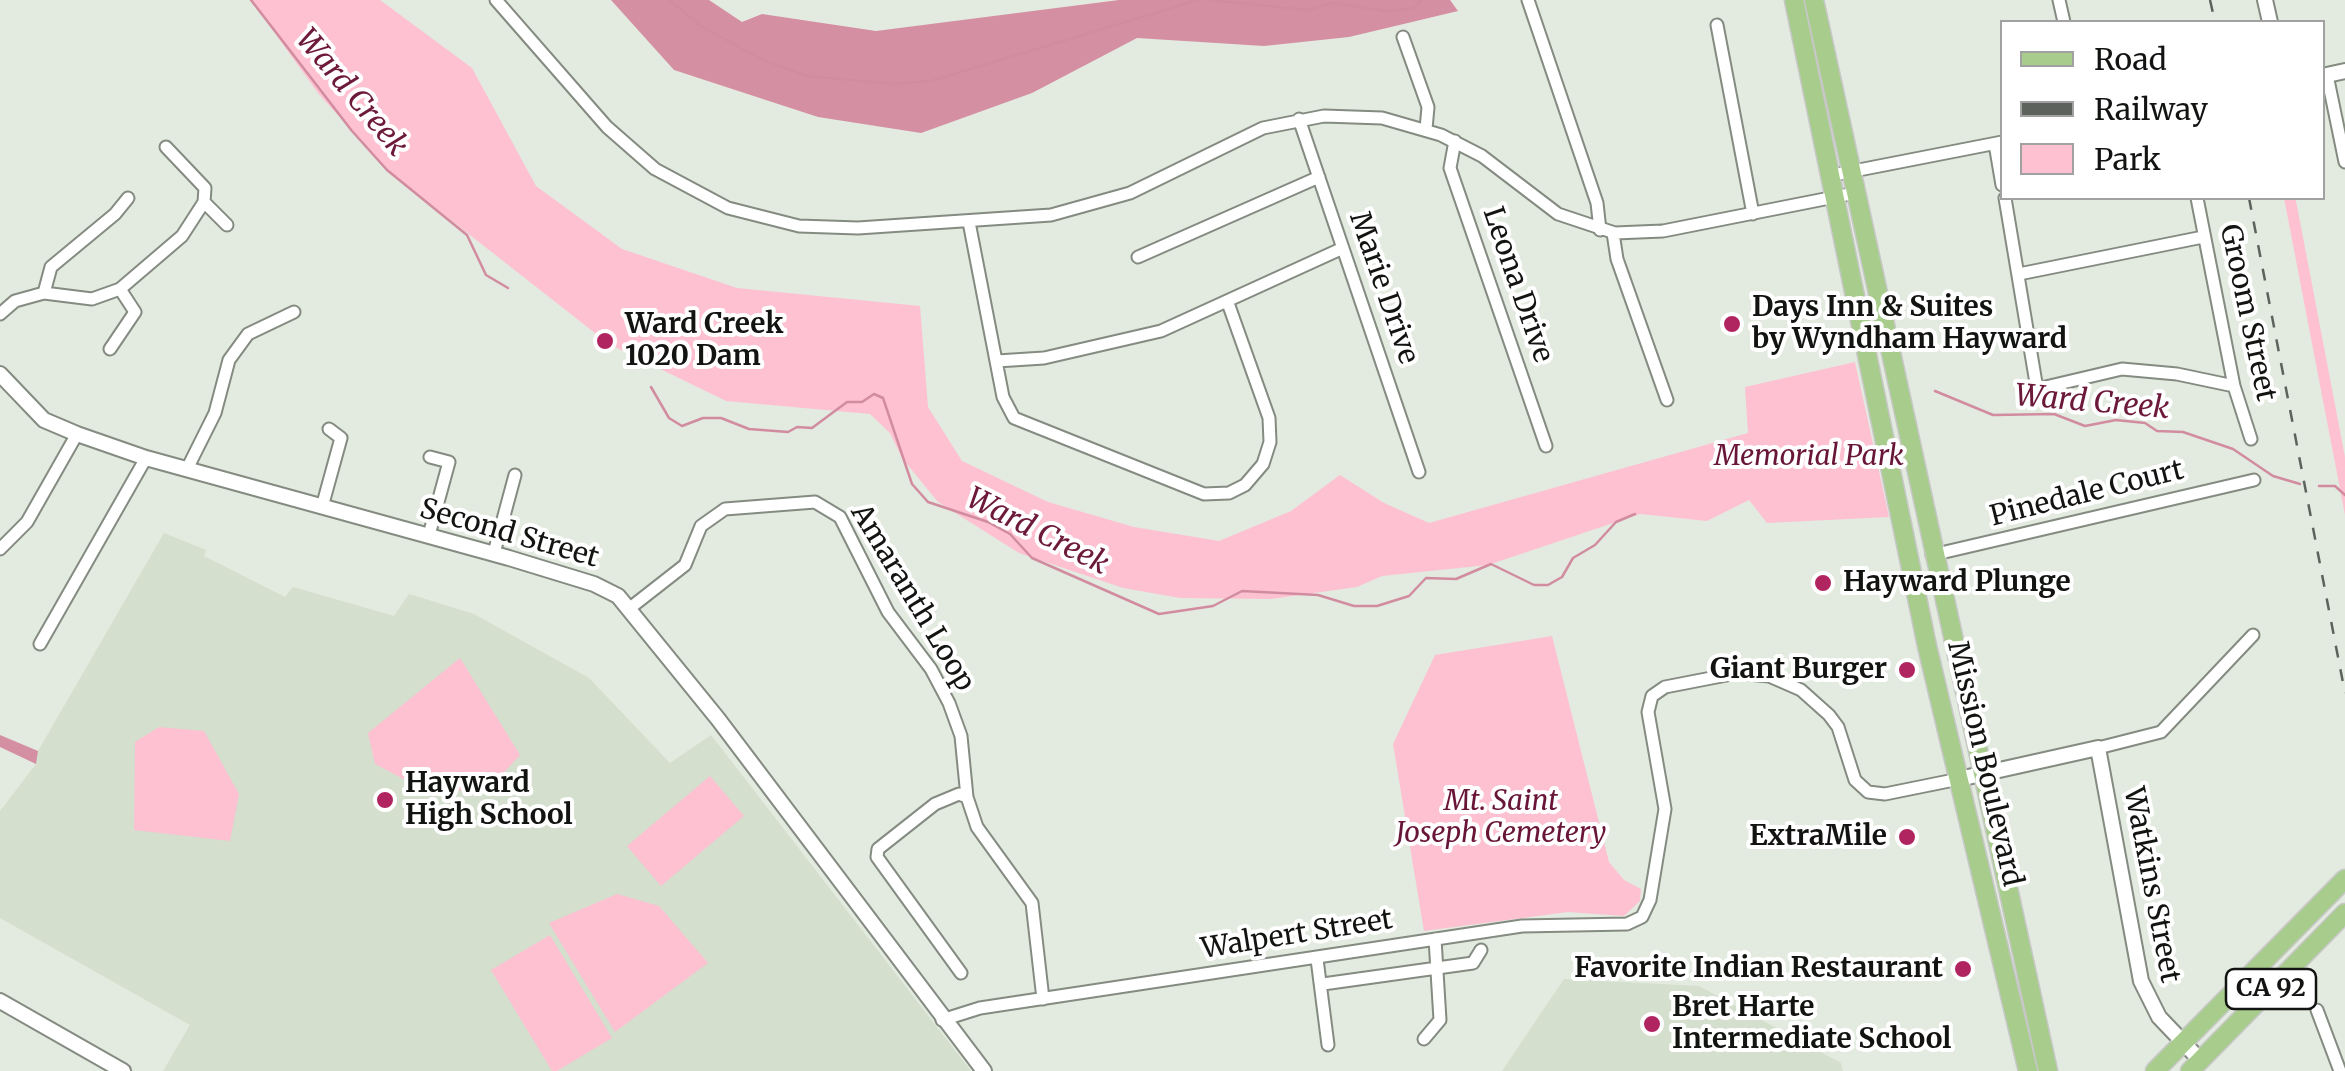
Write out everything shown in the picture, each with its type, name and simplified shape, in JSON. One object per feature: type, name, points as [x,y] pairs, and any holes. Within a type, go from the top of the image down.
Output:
[{"type":"main road","name":"Mission Boulevard","points":[[1794,0],[1832,197],[1958,779],[2028,1071]]},
{"type":"main road","name":"Mission Boulevard","points":[[1814,0],[1932,556],[2048,1071]]},
{"type":"main road","name":"CA 92","points":[[2155,1071],[2345,880]]},
{"type":"main road","name":"CA 92","points":[[2200,1067],[2345,913]]},
{"type":"street","points":[[496,0],[624,144],[655,169],[742,213],[799,226],[838,228],[1050,216],[1096,204],[1166,176],[1252,132],[1299,120],[1367,116],[1454,141],[1482,156],[1558,214],[1606,231],[1663,231],[1855,193]]},
{"type":"street","points":[[1528,0],[1666,400]]},
{"type":"street","points":[[1717,24],[1753,214]]},
{"type":"street","points":[[1403,37],[1428,107],[1426,130]]},
{"type":"street","points":[[2345,72],[2325,76],[2345,162]]},
{"type":"street","name":"Marie Drive","points":[[1299,120],[1419,472]]},
{"type":"street","name":"Leona Drive","points":[[1454,141],[1450,168],[1546,446]]},
{"type":"street","points":[[1828,176],[1999,143]]},
{"type":"street","points":[[0,314],[14,301],[44,293],[92,299],[120,289],[182,236],[204,202],[205,188],[166,147]]},
{"type":"street","points":[[1138,257],[1318,177]]},
{"type":"street","points":[[44,293],[51,267],[115,214],[128,198]]},
{"type":"street","points":[[2005,200],[2037,389],[2122,369],[2177,374],[2234,386]]},
{"type":"street","name":"Groom Street","points":[[2197,200],[2234,386],[2251,439]]},
{"type":"street","points":[[204,202],[227,226]]},
{"type":"street","points":[[969,222],[1005,404],[1024,426],[1197,493],[1228,492],[1246,485],[1259,472],[1271,435],[1228,303]]},
{"type":"street","points":[[2019,274],[2203,237]]},
{"type":"street","points":[[997,361],[1106,347],[1161,331],[1343,248]]},
{"type":"street","points":[[110,349],[136,312],[120,289]]},
{"type":"street","points":[[186,469],[216,413],[229,360],[248,334],[294,312]]},
{"type":"street","name":"Second Street","points":[[0,374],[44,420],[77,434],[146,458],[594,584],[630,608],[984,1071]]},
{"type":"street","points":[[322,507],[341,438],[329,429]]},
{"type":"street","points":[[0,550],[26,522],[77,434]]},
{"type":"street","points":[[429,536],[449,462],[430,457]]},
{"type":"street","points":[[40,644],[146,458]]},
{"type":"street","points":[[494,553],[515,475]]},
{"type":"street","name":"Pinedale Court","points":[[1932,556],[2254,480]]},
{"type":"street","name":"Amaranth Loop","points":[[630,608],[685,565],[700,526],[725,509],[815,502],[840,517],[888,612],[931,669],[949,704],[961,736],[967,797],[977,827],[1028,893],[1043,999]]},
{"type":"street","points":[[1958,779],[2161,732],[2253,635]]},
{"type":"street","name":"Walpert Street","points":[[942,1020],[980,1008],[1541,924],[1627,924],[1642,917],[1650,900],[1666,809],[1648,712],[1652,696],[1665,687],[1737,672],[1769,676],[1801,690],[1825,711],[1838,727],[1855,780],[1868,792],[1885,794],[1958,779]]},
{"type":"street","name":"Watkins Street","points":[[2098,748],[2141,981],[2159,1017],[2200,1067]]},
{"type":"street","points":[[961,973],[877,857],[878,849],[935,804],[958,794],[967,797]]},
{"type":"street","points":[[1424,1039],[1440,1020],[1435,939]]},
{"type":"street","points":[[1324,984],[1473,963],[1481,950]]},
{"type":"street","points":[[1317,959],[1324,984],[1328,1045]]},
{"type":"street","points":[[0,1001],[118,1070]]},
{"type":"street","points":[[2317,1010],[2340,1071]]},
{"type":"shaded area","points":[[611,0],[709,0],[742,22],[762,14],[876,31],[1119,0],[1450,0],[1458,11],[1349,37],[1264,46],[1137,38],[1032,93],[921,133],[818,117],[674,70]]},
{"type":"shaded area","name":"Hayward High School","points":[[164,533],[206,550],[204,556],[285,597],[293,587],[394,616],[409,594],[474,614],[589,678],[670,763],[711,735],[971,1071],[163,1071],[190,1025],[0,918],[0,811],[36,764],[38,751]]},
{"type":"shaded area","points":[[0,735],[38,751],[36,764],[0,747]]},
{"type":"shaded area","name":"Bret Harte Intermediate School","points":[[1564,979],[1699,986],[1841,1063],[1843,1071],[1502,1071]]},
{"type":"green space","name":"Memorial Park","points":[[251,0],[380,0],[472,68],[536,186],[622,249],[737,288],[920,306],[928,407],[962,461],[1048,502],[1134,527],[1219,541],[1291,511],[1340,475],[1384,503],[1429,523],[1748,433],[1745,387],[1855,362],[1889,517],[1767,523],[1749,500],[1707,521],[1640,514],[1488,565],[1382,576],[1357,587],[1271,599],[1180,598],[1123,588],[1019,553],[938,502],[902,458],[890,433],[870,414],[726,401],[609,344],[387,170],[318,93]]},
{"type":"green space","points":[[2284,200],[2296,200],[2297,206],[2345,457],[2345,515]]},
{"type":"green space","name":"Mt. Saint Joseph Cemetery","points":[[1552,636],[1609,862],[1624,880],[1641,889],[1640,901],[1624,916],[1568,912],[1424,931],[1393,744],[1435,655]]},
{"type":"green space","points":[[460,658],[520,755],[488,790],[426,791],[375,764],[368,733]]},
{"type":"green space","points":[[159,727],[204,731],[239,794],[230,841],[134,830],[135,742]]},
{"type":"green space","points":[[710,776],[744,816],[661,886],[627,846]]},
{"type":"green space","points":[[617,894],[659,906],[708,963],[615,1032],[549,923]]},
{"type":"green space","points":[[550,935],[612,1038],[557,1071],[552,1071],[491,970]]},
{"type":"waterway","name":"Ward Creek","points":[[251,0],[352,131],[387,170],[467,235],[486,275],[508,288]]},
{"type":"waterway","points":[[670,0],[699,25],[763,60],[808,76],[894,84],[931,81],[1198,0]]},
{"type":"waterway","points":[[1210,0],[1307,10],[1332,3],[1388,11],[1413,8],[1422,0]]},
{"type":"waterway","name":"Ward Creek","points":[[651,387],[669,418],[682,426],[703,418],[721,418],[749,429],[788,432],[797,427],[812,428],[847,402],[862,402],[874,394],[883,398],[912,484],[928,502],[988,522],[1010,534],[1032,558],[1159,614],[1213,606],[1242,591],[1318,595],[1354,606],[1377,606],[1409,596],[1426,578],[1456,579],[1491,564],[1534,585],[1548,585],[1562,577],[1573,558],[1595,545],[1616,522],[1635,514]]},
{"type":"waterway","name":"Ward Creek","points":[[1935,391],[1993,415],[2054,414],[2085,426],[2116,420],[2145,423],[2157,431],[2183,432],[2233,449],[2273,476],[2300,484]]},
{"type":"waterway","name":"Ward Creek","points":[[2319,486],[2335,486],[2345,495]]},
{"type":"railway","points":[[2210,0],[2215,20]]},
{"type":"railway","points":[[2249,200],[2345,693]]},
{"type":"place","name":"Days Inn & Suites by Wyndham Hayward","points":[[1732,324]]},
{"type":"place","name":"Ward Creek 1020 Dam","points":[[605,341]]},
{"type":"place","name":"Hayward Plunge","points":[[1823,583]]},
{"type":"place","name":"Giant Burger","points":[[1907,670]]},
{"type":"place","name":"Hayward High School","points":[[385,800]]},
{"type":"place","name":"ExtraMile","points":[[1907,837]]},
{"type":"place","name":"Favorite Indian Restaurant","points":[[1963,969]]},
{"type":"place","name":"Bret Harte Intermediate School","points":[[1652,1024]]}]
